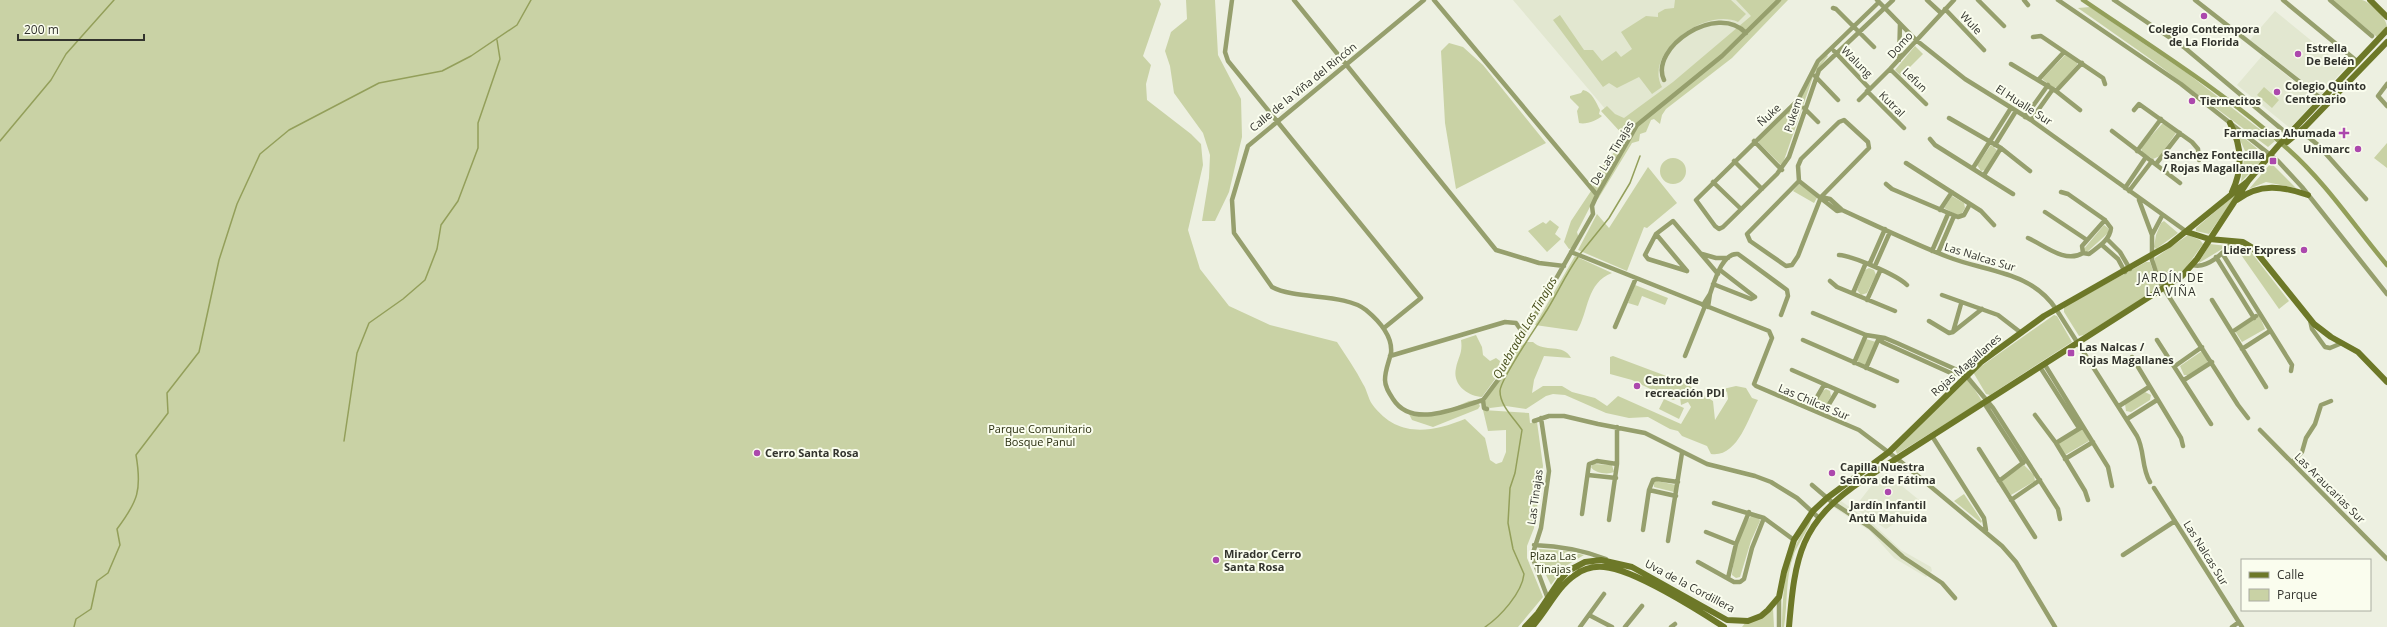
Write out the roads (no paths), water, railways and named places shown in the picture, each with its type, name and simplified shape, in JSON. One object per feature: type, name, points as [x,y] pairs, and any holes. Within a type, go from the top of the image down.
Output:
[{"type":"street","points":[[1232,0],[1225,57],[1276,122],[1421,298],[1384,328]]},
{"type":"street","points":[[1294,0],[1496,250],[1539,262],[1564,266]]},
{"type":"street","name":"Calle de la Viña del Rincón","points":[[1390,356],[1391,345],[1384,328],[1365,310],[1356,304],[1272,287],[1236,238],[1232,200],[1246,149],[1253,140],[1424,0]]},
{"type":"street","points":[[1434,0],[1597,194]]},
{"type":"street","name":"De Las Tinajas","points":[[1483,400],[1501,376],[1523,333],[1564,266],[1593,214],[1592,206],[1597,194],[1637,125],[1722,56],[1779,0]]},
{"type":"street","name":"Pukem","points":[[1719,229],[1782,170],[1789,158],[1815,76],[1822,65],[1893,0]]},
{"type":"street","points":[[1927,0],[1941,14]]},
{"type":"street","name":"Domo","points":[[1859,100],[1899,60],[1945,8],[1954,0]]},
{"type":"street","points":[[1978,0],[2004,26]]},
{"type":"street","points":[[2024,0],[2028,5]]},
{"type":"street","points":[[2058,0],[2181,84],[2271,155],[2290,173],[2387,294]]},
{"type":"street","points":[[2114,0],[2185,48],[2286,138]]},
{"type":"street","points":[[2195,0],[2323,100]]},
{"type":"street","points":[[2283,0],[2358,62],[2358,71]]},
{"type":"street","points":[[2330,0],[2372,36]]},
{"type":"street","points":[[2370,0],[2387,17]]},
{"type":"street","name":"El Hualle Sur","points":[[1878,1],[1916,40],[1965,80],[2031,120],[2162,216],[2187,232],[2209,239],[2246,244],[2256,251],[2310,320],[2324,333],[2358,352],[2387,382]]},
{"type":"street","name":"Ñuke","points":[[1719,229],[1698,205],[1696,200],[1754,141],[1798,100],[1814,66],[1878,1]]},
{"type":"street","points":[[1833,8],[1854,26],[1874,47]]},
{"type":"street","name":"Wule","points":[[1945,8],[1984,50]]},
{"type":"street","points":[[1664,80],[1662,75],[1664,63],[1676,42],[1688,33],[1702,26],[1722,22],[1739,26],[1746,33]]},
{"type":"street","points":[[1899,60],[1900,24]]},
{"type":"street","name":"Rojas Magallanes","points":[[2286,138],[2301,131],[2323,100],[2387,30]]},
{"type":"street","points":[[2033,37],[2041,36],[2103,78],[2105,84]]},
{"type":"street","name":"Rojas Magallanes","points":[[2365,64],[2379,39]]},
{"type":"street","name":"Rojas Magallanes","points":[[1789,627],[1797,560],[1805,539],[1819,518],[1833,503],[1855,485],[2164,289],[2193,265],[2248,181],[2300,124],[2312,116],[2387,42]]},
{"type":"street","name":"Walung","points":[[1831,49],[1869,90]]},
{"type":"street","points":[[2039,79],[2064,52]]},
{"type":"street","points":[[2031,120],[2055,90],[2082,63]]},
{"type":"street","points":[[2011,64],[2039,79],[2080,110]]},
{"type":"street","name":"Lefun","points":[[1890,69],[1926,104]]},
{"type":"street","points":[[1815,76],[1838,100]]},
{"type":"street","points":[[2387,84],[2378,96],[2387,106]]},
{"type":"street","points":[[2025,116],[2048,85]]},
{"type":"street","name":"Kutral","points":[[1869,90],[1904,128]]},
{"type":"street","points":[[2134,110],[2139,104],[2180,133],[2198,149],[2199,160]]},
{"type":"street","points":[[1804,108],[1818,122]]},
{"type":"street","points":[[1973,168],[2010,108]]},
{"type":"street","points":[[1995,145],[2016,111]]},
{"type":"street","points":[[1949,118],[2001,148],[2030,171]]},
{"type":"street","points":[[2137,151],[2161,119]]},
{"type":"street","points":[[1843,120],[1847,121],[1868,142],[1869,147],[1821,197],[1798,256],[1791,266],[1785,266],[1750,241],[1747,237],[1748,232],[1799,181],[1798,166],[1801,159],[1839,122],[1843,120]]},
{"type":"street","points":[[2230,123],[2237,138],[2240,158],[2238,177],[2230,195]]},
{"type":"street","points":[[2300,124],[2301,131],[2318,145],[2366,199]]},
{"type":"street","points":[[2112,131],[2180,183]]},
{"type":"street","points":[[2129,191],[2180,133]]},
{"type":"street","points":[[1930,140],[2013,194]]},
{"type":"street","points":[[1754,141],[1782,170]]},
{"type":"street","points":[[1984,175],[2001,148]]},
{"type":"street","points":[[2125,188],[2146,157]]},
{"type":"street","points":[[1734,161],[1762,189]]},
{"type":"street","points":[[1906,163],[1970,204],[1994,225]]},
{"type":"street","name":"Las Nalcas Sur","points":[[1799,181],[1821,197],[1830,199],[1842,210],[1885,230],[1938,253],[2018,278],[2041,292],[2056,309],[2119,406],[2140,442],[2142,466],[2150,482]]},
{"type":"street","name":"Rojas Magallanes","points":[[1779,627],[1779,597],[1784,572],[1794,540],[1813,511],[1827,498],[1889,452],[1966,375],[2020,332],[2056,309],[2152,256],[2187,232],[2248,181]]},
{"type":"street","points":[[1713,182],[1740,209]]},
{"type":"street","points":[[1886,184],[1892,189],[1954,216],[1962,216],[1970,204]]},
{"type":"street","points":[[2234,202],[2254,191],[2270,187],[2288,188],[2308,195]]},
{"type":"street","points":[[1940,210],[1952,192]]},
{"type":"street","points":[[2028,238],[2066,257],[2077,257],[2082,253],[2089,254],[2102,245],[2111,228],[2105,220],[2068,194],[2061,192]]},
{"type":"street","points":[[2139,199],[2152,235],[2152,256],[2155,272],[2164,289],[2212,362],[2238,405],[2248,418]]},
{"type":"street","points":[[2045,212],[2087,240]]},
{"type":"street","points":[[1932,250],[1948,214]]},
{"type":"street","points":[[1938,253],[1954,216]]},
{"type":"street","points":[[2152,235],[2162,216]]},
{"type":"street","points":[[1656,234],[1687,269],[1687,271],[1647,258],[1645,252],[1656,234],[1673,220],[1701,254],[1719,272],[1755,297],[1751,299],[1713,284]]},
{"type":"street","points":[[2082,253],[2082,246],[2105,220]]},
{"type":"street","points":[[1853,293],[1885,230]]},
{"type":"street","points":[[1875,266],[1890,232]]},
{"type":"street","points":[[2106,239],[2120,252],[2128,270]]},
{"type":"street","name":"Rojas Magallanes","points":[[2193,265],[2202,266],[2222,253],[2232,242]]},
{"type":"street","points":[[2102,245],[2128,270]]},
{"type":"street","name":"Las Chilcas Sur","points":[[1571,252],[1770,332],[1772,338],[1754,384],[1758,388],[1859,430],[1897,458],[1986,530],[2016,562],[2056,627]]},
{"type":"street","points":[[2222,253],[2292,365],[2291,370]]},
{"type":"street","points":[[1701,254],[1716,258],[1728,258],[1738,254],[1787,290],[1788,296],[1781,315]]},
{"type":"street","points":[[1839,255],[1875,266],[1880,271],[1907,285]]},
{"type":"street","points":[[2216,257],[2254,318]]},
{"type":"street","points":[[1685,356],[1706,306],[1713,284],[1728,258]]},
{"type":"street","points":[[1868,300],[1880,271]]},
{"type":"street","points":[[1615,327],[1636,278]]},
{"type":"street","points":[[1830,281],[1837,287],[1895,311]]},
{"type":"street","points":[[1942,295],[1961,304],[1998,315],[2020,332]]},
{"type":"street","points":[[2212,300],[2266,387]]},
{"type":"street","points":[[1953,332],[1961,304]]},
{"type":"street","points":[[1929,321],[1949,333],[1953,332],[1982,309]]},
{"type":"street","points":[[1813,313],[1866,335],[1885,338],[1897,342],[1966,375],[1986,402],[1986,406],[2025,462],[2040,480],[2058,509],[2060,519]]},
{"type":"street","points":[[2232,332],[2260,314]]},
{"type":"street","name":"El Hualle Sur","points":[[2310,320],[2312,329],[2325,347],[2330,348],[2342,343]]},
{"type":"street","points":[[1488,409],[1484,408],[1483,400],[1435,413],[1412,415],[1397,405],[1387,389],[1385,375],[1390,356],[1505,322],[1516,323],[1523,333]]},
{"type":"street","points":[[2242,349],[2270,331]]},
{"type":"street","points":[[1854,363],[1866,335]]},
{"type":"street","points":[[1866,368],[1879,338]]},
{"type":"street","points":[[1803,340],[1896,381]]},
{"type":"street","points":[[2157,340],[2211,424]]},
{"type":"street","points":[[2175,366],[2202,347]]},
{"type":"street","points":[[2132,357],[2149,388],[2181,438],[2183,446]]},
{"type":"street","points":[[2184,380],[2212,362]]},
{"type":"street","points":[[2043,366],[2108,467],[2112,486]]},
{"type":"street","points":[[1792,370],[1874,406]]},
{"type":"street","points":[[1810,409],[1824,385]]},
{"type":"street","points":[[2119,406],[2149,388]]},
{"type":"street","points":[[1823,414],[1837,391]]},
{"type":"street","points":[[2126,419],[2157,400]]},
{"type":"street","points":[[2292,462],[2302,452],[2306,438],[2315,424],[2321,405],[2331,400]]},
{"type":"street","points":[[2035,415],[2056,443],[2085,491],[2088,500]]},
{"type":"street","points":[[1534,421],[1541,418],[1564,416],[1651,435],[1682,453],[1714,467],[1765,479],[1791,493],[1813,511],[1819,518]]},
{"type":"street","name":"Las Tinajas","points":[[1541,418],[1549,471],[1540,528],[1534,545],[1533,561],[1550,601]]},
{"type":"street","points":[[2056,443],[2081,427]]},
{"type":"street","points":[[1609,520],[1616,478],[1617,428]]},
{"type":"street","name":"Las Araucarias Sur","points":[[2260,430],[2387,559]]},
{"type":"street","points":[[1932,436],[1984,518],[1986,530]]},
{"type":"street","points":[[2065,459],[2093,442]]},
{"type":"street","points":[[1979,449],[2035,537]]},
{"type":"street","points":[[1668,541],[1682,453]]},
{"type":"street","points":[[1582,514],[1589,464],[1592,462],[1617,464]]},
{"type":"street","points":[[1999,481],[2025,462]]},
{"type":"street","points":[[1588,475],[1616,478]]},
{"type":"street","points":[[1642,530],[1650,484],[1657,479],[1678,482]]},
{"type":"street","points":[[2011,500],[2040,480]]},
{"type":"street","points":[[1812,485],[1833,503],[1870,527],[1903,557],[1942,583],[1955,598]]},
{"type":"street","name":"Las Nalcas Sur","points":[[2154,488],[2242,627]]},
{"type":"street","points":[[1649,490],[1676,496]]},
{"type":"street","points":[[1714,503],[1749,512],[1764,518],[1794,540]]},
{"type":"street","points":[[1728,578],[1736,544],[1749,512]]},
{"type":"street","points":[[1698,562],[1738,582],[1744,579],[1752,548],[1764,518]]},
{"type":"street","points":[[2123,555],[2175,521]]},
{"type":"street","points":[[1706,532],[1736,544]]},
{"type":"street","name":"Uva de la Cordillera","points":[[1534,545],[1554,546],[1580,551],[1632,567],[1660,581],[1728,620],[1744,622],[1761,616],[1779,597]]},
{"type":"street","points":[[1580,551],[1585,555],[1585,562]]},
{"type":"street","name":"Uva de la Cordillera","points":[[1550,601],[1565,574],[1585,562],[1607,560]]},
{"type":"street","name":"Uva de la Cordillera","points":[[1550,601],[1576,574],[1589,568],[1609,567],[1666,592],[1724,627]]},
{"type":"street","points":[[1580,627],[1604,594]]},
{"type":"street","points":[[1525,627],[1550,601]]},
{"type":"street","points":[[1532,627],[1550,601]]},
{"type":"street","points":[[1626,627],[1642,606]]},
{"type":"street","points":[[1589,615],[1612,627]]},
{"type":"street","points":[[1739,627],[1744,622]]},
{"type":"street","points":[[2232,627],[2239,622]]},
{"type":"waterway","points":[[0,141],[51,80],[66,54],[114,0]]},
{"type":"waterway","points":[[74,627],[76,619],[91,609],[97,581],[108,573],[120,545],[117,529],[130,511],[137,495],[139,477],[136,455],[168,413],[167,393],[199,352],[219,260],[237,204],[260,154],[289,130],[379,83],[442,71],[471,56],[517,25],[531,0]]},
{"type":"waterway","points":[[2083,0],[2215,90],[2265,129],[2303,163],[2328,191],[2387,265]]},
{"type":"waterway","points":[[344,441],[357,353],[369,323],[403,299],[425,280],[437,249],[441,225],[458,201],[478,148],[478,123],[500,59],[497,40]]},
{"type":"waterway","name":"Quebrada Las Tinajas","points":[[1580,254],[1609,218],[1630,183],[1640,156]]},
{"type":"waterway","name":"Quebrada Las Tinajas","points":[[1485,627],[1503,611],[1515,596],[1524,574],[1513,549],[1508,523],[1510,488],[1515,473],[1522,430],[1502,402],[1500,391],[1506,375],[1578,257]]},
{"type":"place","name":"Colegio Contempora de La Florida","points":[[2204,16]]},
{"type":"place","name":"Estrella De Belén","points":[[2298,54]]},
{"type":"place","name":"Colegio Quinto Centenario","points":[[2277,92]]},
{"type":"place","name":"Tiernecitos","points":[[2192,101]]},
{"type":"place","name":"Farmacias Ahumada","points":[[2344,133]]},
{"type":"place","name":"Unimarc","points":[[2358,149]]},
{"type":"place","name":"Sanchez Fontecilla / Rojas Magallanes","points":[[2273,161]]},
{"type":"place","name":"Lider Express","points":[[2304,250]]},
{"type":"place","name":"Las Nalcas / Rojas Magallanes","points":[[2071,353]]},
{"type":"place","name":"Centro de recreación PDI","points":[[1637,386]]},
{"type":"place","name":"Cerro Santa Rosa","points":[[757,453]]},
{"type":"place","name":"Capilla Nuestra Señora de Fátima","points":[[1832,473]]},
{"type":"place","name":"Jardín Infantil Antü Mahuida","points":[[1888,492]]},
{"type":"place","name":"Mirador Cerro Santa Rosa","points":[[1216,560]]},
{"type":"district","name":"JARDÍN DE LA VIÑA","points":[[2171,285]]},
{"type":"park label","name":"Parque Comunitario Bosque Panul","points":[[1040,435]]},
{"type":"park label","name":"Plaza Las Tinajas","points":[[1553,562]]}]
